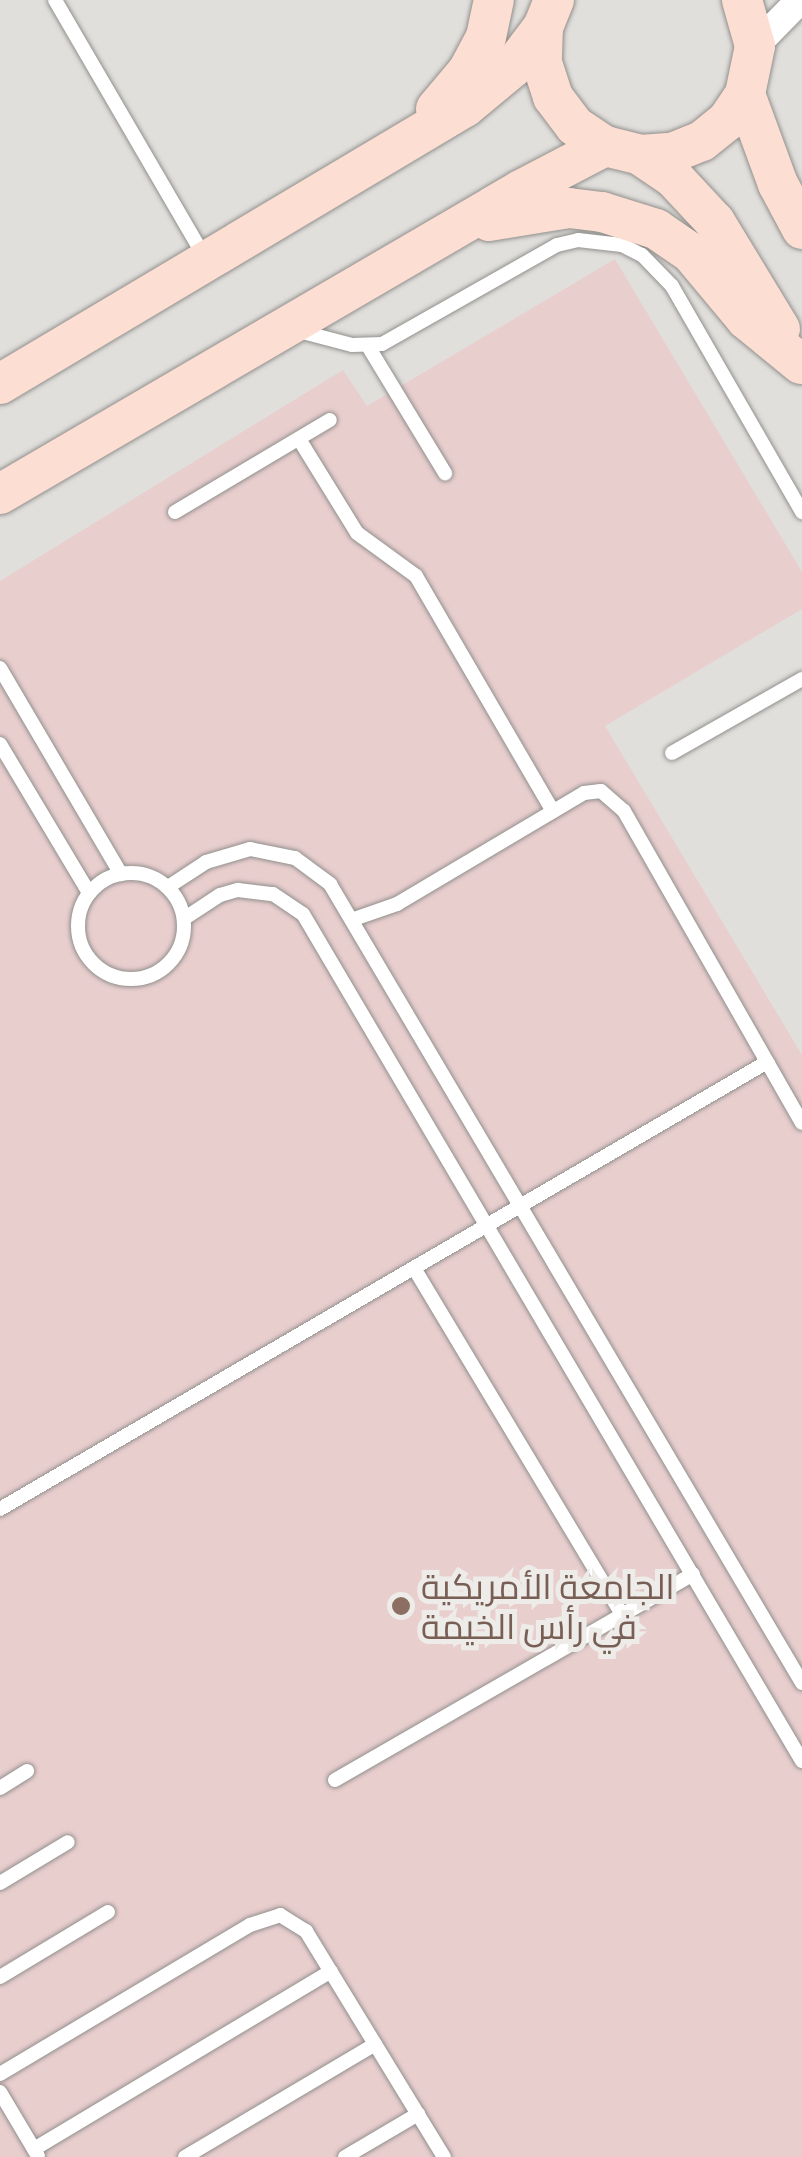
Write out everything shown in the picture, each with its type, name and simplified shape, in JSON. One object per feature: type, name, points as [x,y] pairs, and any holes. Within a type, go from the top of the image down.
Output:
[{"type":"main road","points":[[403,146],[468,71],[486,36],[494,0]]},
{"type":"main road","points":[[0,494],[460,226],[623,151],[672,152],[702,141],[727,121],[745,94],[755,46],[742,0]]},
{"type":"main road","points":[[0,384],[403,146],[491,88],[549,13]]},
{"type":"main road","points":[[549,13],[542,63],[553,97],[575,126],[673,177],[715,222],[801,366]]},
{"type":"main road","points":[[745,94],[778,184],[802,229]]},
{"type":"main road","points":[[460,226],[569,208],[636,221],[691,254],[746,318],[801,366]]},
{"type":"street","points":[[755,46],[800,0]]},
{"type":"lane","points":[[54,0],[207,261]]},
{"type":"lane","points":[[285,328],[368,346],[410,332],[557,245],[578,240],[622,244],[642,254],[672,286],[802,512]]},
{"type":"lane","points":[[368,346],[445,472]]},
{"type":"lane","points":[[175,512],[330,420]]},
{"type":"lane","points":[[299,439],[356,533],[416,576],[552,811]]},
{"type":"lane","points":[[0,668],[121,874]]},
{"type":"lane","points":[[672,752],[802,679]]},
{"type":"lane","points":[[0,744],[89,893]]},
{"type":"lane","points":[[354,919],[398,904],[592,791],[610,795],[624,811],[802,1123]]},
{"type":"lane","points":[[168,887],[228,854],[250,848],[274,851],[313,869],[330,884],[802,1683]]},
{"type":"lane","points":[[121,874],[150,876],[168,887],[185,918],[182,946],[175,958],[153,976],[125,980],[100,970],[82,947],[78,919],[89,893],[121,874]]},
{"type":"lane","points":[[185,918],[220,895],[238,890],[273,894],[303,914],[802,1760]]},
{"type":"lane","points":[[0,1509],[767,1062]]},
{"type":"lane","points":[[414,1268],[622,1614]]},
{"type":"lane","points":[[336,1780],[693,1574]]},
{"type":"lane","points":[[0,1788],[27,1772]]},
{"type":"lane","points":[[0,1883],[68,1842]]},
{"type":"lane","points":[[0,1976],[108,1912]]},
{"type":"lane","points":[[0,2074],[270,1916],[299,1923],[444,2157]]},
{"type":"lane","points":[[0,2092],[36,2153],[331,1971]]},
{"type":"lane","points":[[184,2157],[375,2044]]},
{"type":"lane","points":[[345,2157],[418,2114]]},
{"type":"shaded area","name":"الجامعة الأمريكية في رأس الخيمة","points":[[615,259],[802,572],[802,609],[605,726],[802,1055],[802,2157],[0,2157],[0,581],[343,370],[367,406]]},
{"type":"place","name":"الجامعة الأمريكية في رأس الخيمة","points":[[401,1606]]}]
